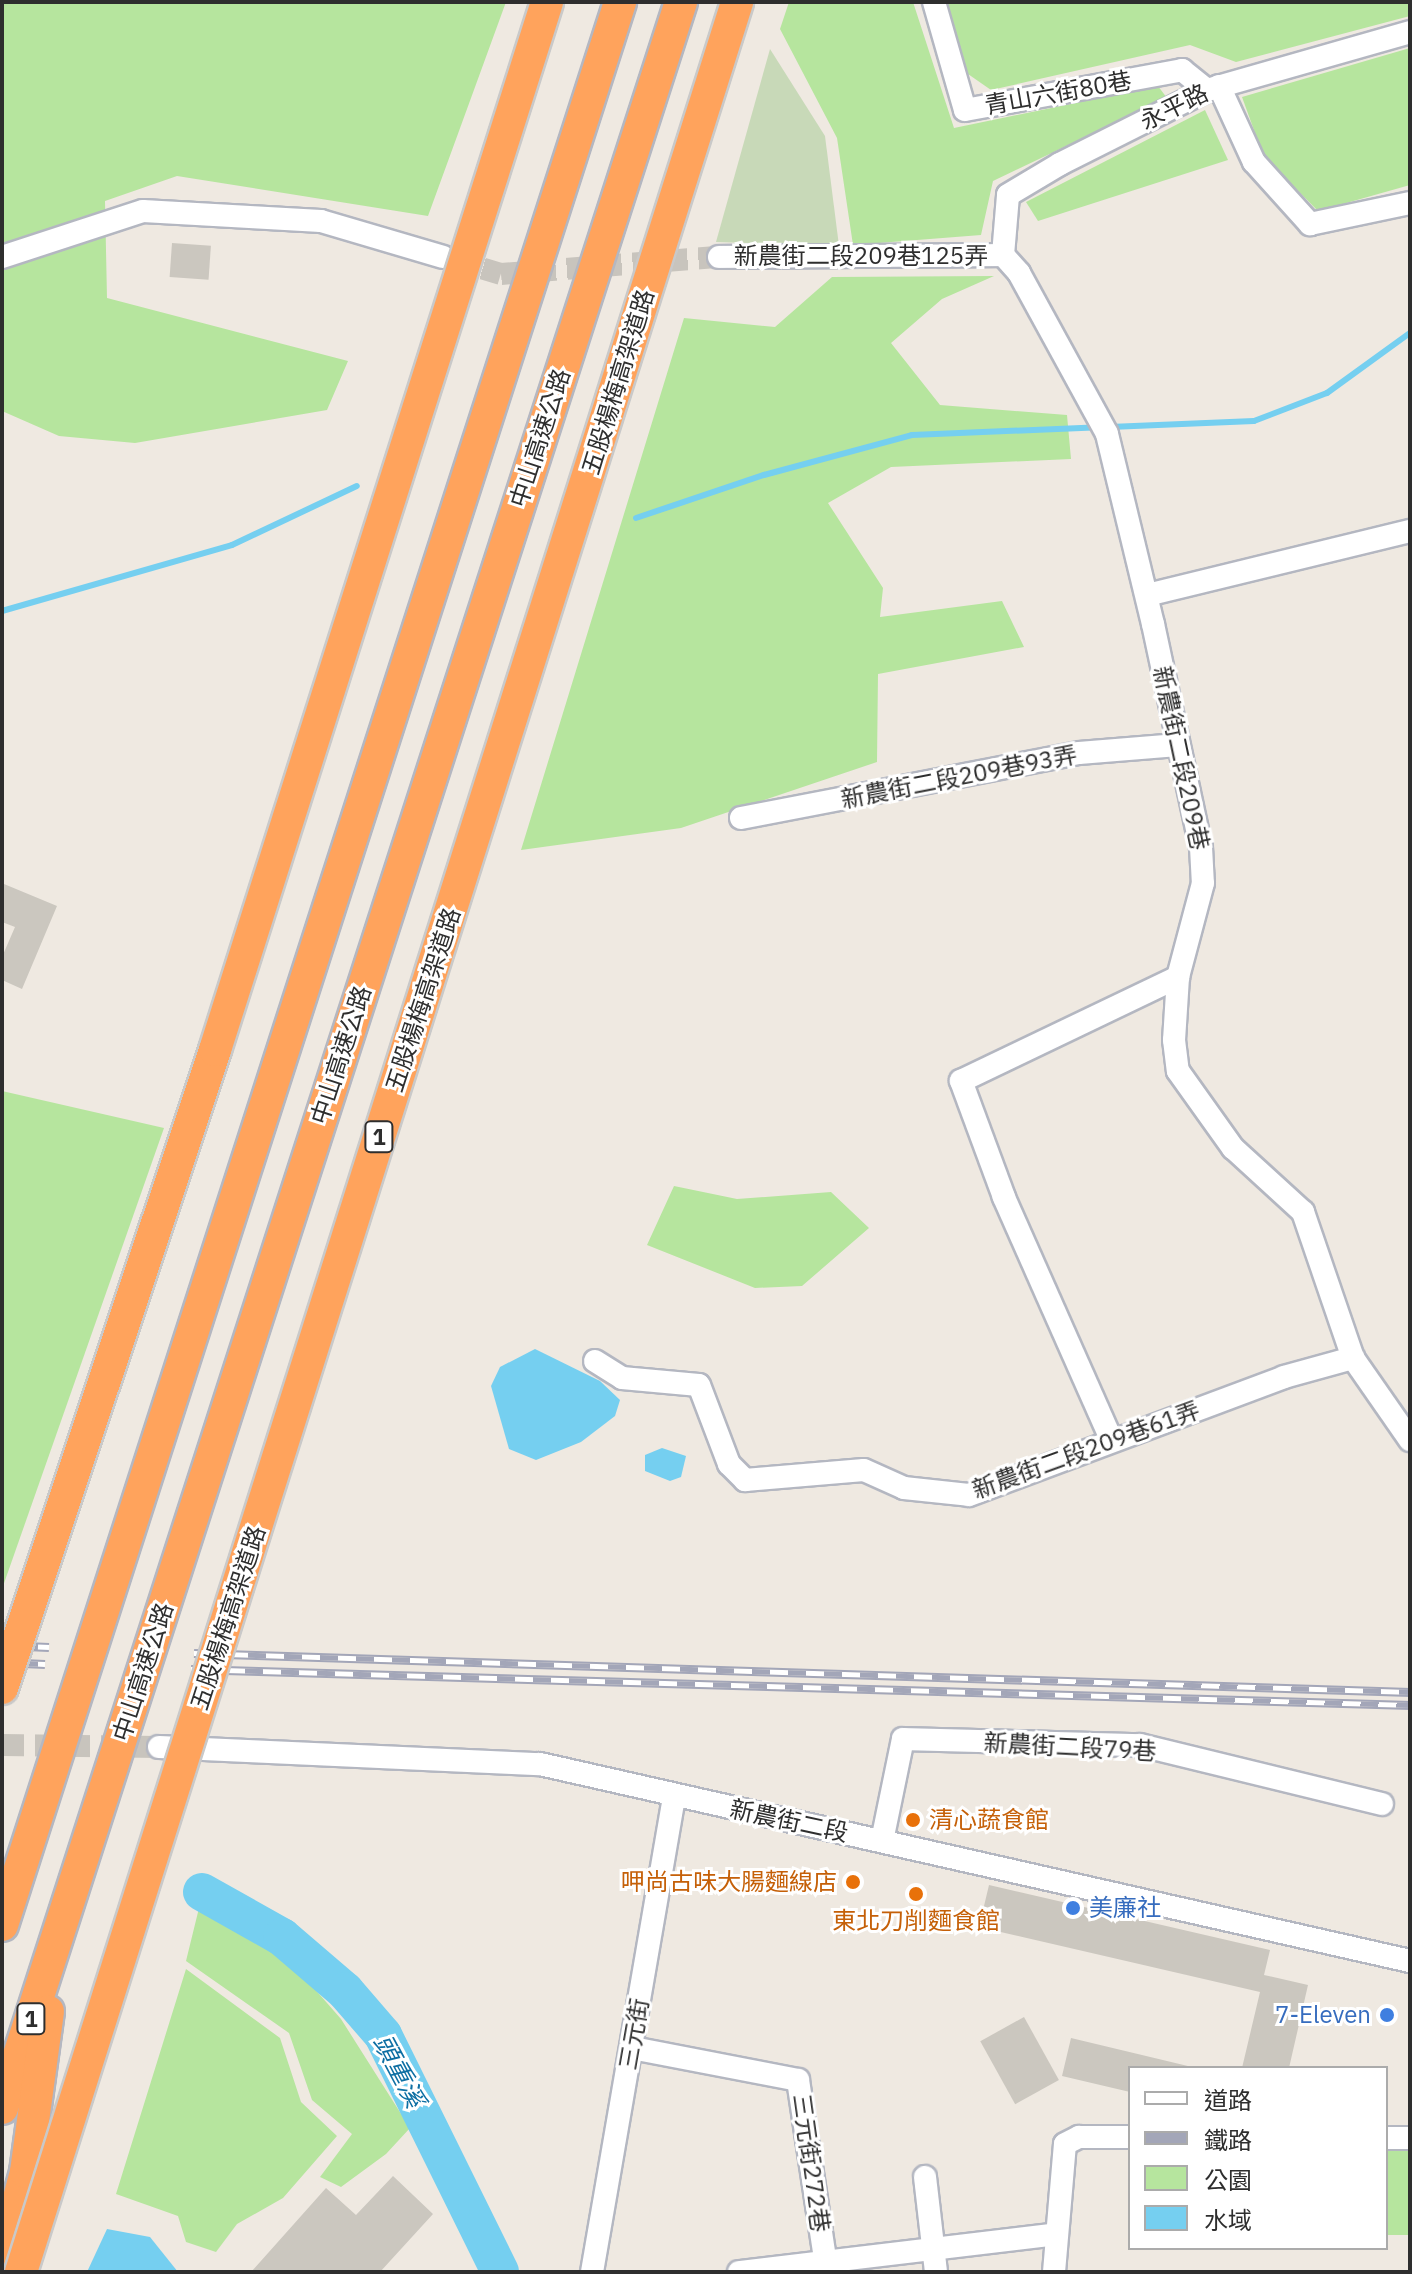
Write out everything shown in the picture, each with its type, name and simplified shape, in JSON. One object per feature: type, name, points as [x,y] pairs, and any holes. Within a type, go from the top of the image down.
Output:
[{"type":"highway","points":[[2,1688],[215,1050],[547,2]]},
{"type":"highway","points":[[2,1925],[620,2]]},
{"type":"highway","name":"中山高速公路","points":[[2,2108],[681,2]]},
{"type":"highway","name":"五股楊梅高架道路","points":[[21,2272],[737,2]]},
{"type":"highway","points":[[2,2261],[26,2172],[60,1930]]},
{"type":"street","name":"青山六街80巷","points":[[934,2],[965,110],[1182,70],[1213,88]]},
{"type":"street","name":"永平路","points":[[1003,255],[1008,195],[1213,88],[1410,32]]},
{"type":"street","points":[[1213,88],[1254,162],[1310,224],[1410,203]]},
{"type":"street","points":[[2,257],[143,211],[321,221],[443,257]]},
{"type":"street","name":"新農街二段209巷125弄","points":[[719,257],[1003,255]]},
{"type":"street","name":"新農街二段209巷","points":[[1003,255],[1019,273],[1107,434],[1147,595],[1201,847],[1203,883],[1178,977],[1174,1040],[1178,1071],[1233,1148],[1303,1212],[1353,1358],[1410,1440]]},
{"type":"street","points":[[1147,595],[1410,531]]},
{"type":"street","name":"新農街二段209巷93弄","points":[[741,818],[1079,753],[1178,745]]},
{"type":"street","points":[[1111,1439],[1004,1197],[961,1081],[1178,977]]},
{"type":"street","name":"新農街二段209巷61弄","points":[[595,1361],[622,1378],[699,1385],[722,1451],[745,1480],[864,1470],[904,1488],[969,1495],[1050,1468],[1111,1439],[1353,1358]]},
{"type":"street","name":"新農街二段79巷","points":[[882,1841],[903,1739],[1140,1745],[1382,1804]]},
{"type":"street","name":"新農街二段","points":[[159,1747],[540,1764],[674,1797],[1410,1961]]},
{"type":"street","name":"三元街","points":[[592,2272],[674,1797]]},
{"type":"street","name":"三元街272巷","points":[[632,2048],[798,2080],[826,2265]]},
{"type":"street","points":[[1054,2272],[1065,2144],[1079,2137],[1128,2137]]},
{"type":"street","points":[[1388,2138],[1410,2138]]},
{"type":"street","points":[[925,2177],[936,2272]]},
{"type":"street","points":[[739,2272],[826,2265],[931,2246],[1057,2234]]},
{"type":"green space","points":[[2,2],[506,2],[428,216],[177,176],[105,201],[107,298],[348,361],[327,410],[135,443],[59,436],[2,411]]},
{"type":"green space","points":[[789,2],[913,2],[954,128],[1158,86],[1167,98],[993,181],[981,235],[853,245],[837,138],[780,29]]},
{"type":"green space","points":[[947,2],[1410,2],[1410,16],[1236,62],[1190,45],[991,90],[968,74]]},
{"type":"green space","points":[[1410,48],[1410,185],[1318,211],[1263,155],[1242,97]]},
{"type":"green space","points":[[770,49],[825,136],[839,246],[716,242]]},
{"type":"green space","points":[[1205,110],[1228,160],[1038,221],[1026,202]]},
{"type":"green space","points":[[994,276],[942,299],[891,343],[940,405],[1067,415],[1071,459],[891,467],[828,503],[883,588],[880,617],[1002,601],[1024,647],[878,674],[877,762],[681,828],[521,850],[684,318],[775,327],[832,277]]},
{"type":"green space","points":[[2,1091],[164,1128],[2,1589]]},
{"type":"green space","points":[[674,1186],[737,1199],[831,1192],[869,1228],[802,1286],[755,1288],[647,1245]]},
{"type":"green space","points":[[199,1908],[292,1963],[341,2019],[410,2128],[386,2154],[341,2187],[320,2177],[352,2134],[312,2100],[289,2033],[186,1961]]},
{"type":"green space","points":[[186,1969],[280,2038],[301,2102],[337,2136],[283,2198],[237,2224],[216,2252],[186,2242],[178,2216],[116,2194]]},
{"type":"green space","points":[[1388,2148],[1410,2148],[1410,2235],[1388,2235]]},
{"type":"water","points":[[535,1349],[600,1381],[620,1400],[615,1416],[581,1442],[536,1460],[509,1449],[491,1386],[500,1367]]},
{"type":"water","points":[[662,1448],[686,1456],[681,1477],[670,1481],[645,1471],[645,1455]]},
{"type":"water","points":[[107,2229],[150,2237],[178,2272],[87,2272]]},
{"type":"building","points":[[172,243],[211,246],[209,280],[170,277]]},
{"type":"building","points":[[4,884],[57,906],[22,989],[2,980],[2,957],[15,927],[2,922]]},
{"type":"building","points":[[989,1885],[1270,1950],[1264,1975],[1308,1985],[1289,2066],[1242,2066],[1260,1992],[979,1927]]},
{"type":"building","points":[[1024,2017],[1059,2080],[1015,2104],[980,2041]]},
{"type":"building","points":[[1071,2038],[1188,2066],[1128,2066],[1128,2092],[1062,2076]]},
{"type":"building","points":[[393,2176],[433,2214],[380,2272],[251,2272],[326,2188],[356,2215]]},
{"type":"waterway","points":[[1110,427],[1254,421],[1327,393],[1410,333]]},
{"type":"waterway","points":[[636,518],[764,475],[912,435],[1099,427]]},
{"type":"waterway","points":[[2,611],[232,545],[357,486]]},
{"type":"waterway","name":"頭重溪","points":[[202,1892],[282,1937],[345,1991],[383,2035],[500,2272]]},
{"type":"tunnel","points":[[451,259],[501,274],[719,257]]},
{"type":"tunnel","points":[[2,1745],[159,1747]]},
{"type":"railway","points":[[2,1645],[49,1647]]},
{"type":"railway","points":[[194,1653],[1410,1692]]},
{"type":"railway","points":[[2,1662],[45,1664]]},
{"type":"railway","points":[[191,1669],[1410,1705]]},
{"type":"place","name":"清心蔬食館","points":[[913,1820]]},
{"type":"place","name":"呷尚古味大腸麵線店","points":[[853,1882]]},
{"type":"place","name":"東北刀削麵食館","points":[[916,1894]]},
{"type":"place","name":"美廉社","points":[[1073,1908]]},
{"type":"place","name":"7-Eleven","points":[[1387,2015]]}]
